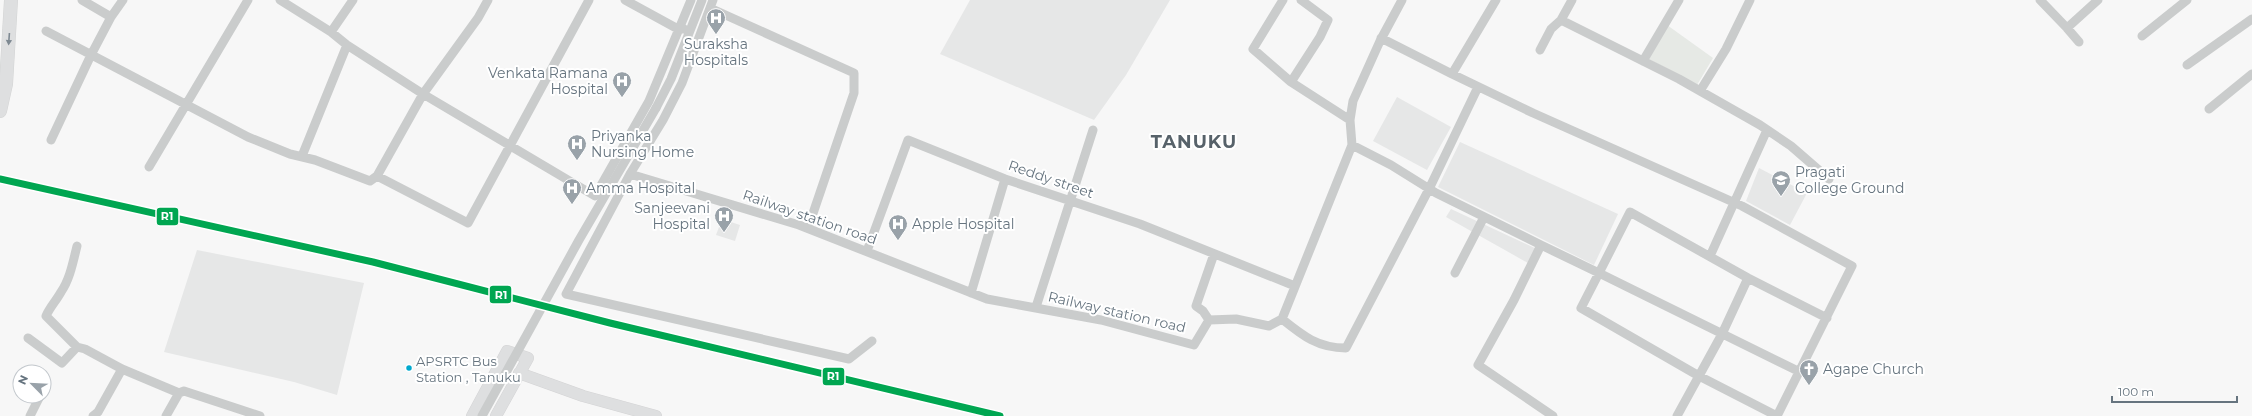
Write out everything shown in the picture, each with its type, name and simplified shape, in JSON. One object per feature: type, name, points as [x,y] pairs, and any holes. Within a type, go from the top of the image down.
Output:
[{"type":"highway","points":[[0,111],[6,84],[11,0]]},
{"type":"main road","points":[[472,416],[507,351],[528,358],[496,416]]},
{"type":"main road","points":[[519,373],[584,396],[656,416]]},
{"type":"street","points":[[82,0],[111,17]]},
{"type":"street","points":[[51,140],[91,55],[111,17],[123,0]]},
{"type":"street","points":[[149,167],[184,104],[248,0]]},
{"type":"street","points":[[280,0],[331,32],[347,45],[423,94],[510,144],[595,196],[649,101],[691,0]]},
{"type":"street","points":[[331,32],[353,0]]},
{"type":"street","points":[[46,31],[248,137],[290,154],[302,156],[370,181],[377,176],[423,94],[478,18],[488,0]]},
{"type":"street","points":[[377,176],[468,222],[589,0]]},
{"type":"street","points":[[625,0],[678,29],[689,30]]},
{"type":"street","points":[[482,416],[579,240],[656,108],[671,79],[702,0]]},
{"type":"street","points":[[1283,0],[1253,49],[1291,82],[1350,120]]},
{"type":"street","points":[[1291,82],[1320,37],[1328,20],[1301,0]]},
{"type":"street","points":[[1214,254],[1196,306],[1203,311],[1209,320],[1236,319],[1269,326],[1282,319],[1352,145],[1350,120],[1353,101],[1381,38],[1402,0]]},
{"type":"street","points":[[1452,74],[1496,0]]},
{"type":"street","points":[[1540,50],[1551,29],[1561,20],[1572,0]]},
{"type":"street","points":[[1643,61],[1679,0]]},
{"type":"street","points":[[1700,91],[1726,49],[1750,0]]},
{"type":"street","points":[[2040,0],[2079,42]]},
{"type":"street","points":[[2067,28],[2098,0]]},
{"type":"street","points":[[2142,36],[2187,0]]},
{"type":"street","points":[[808,228],[854,93],[854,73],[712,4],[682,83],[663,120],[630,174],[566,294],[849,359],[872,341]]},
{"type":"street","points":[[2187,65],[2252,18]]},
{"type":"street","points":[[1561,20],[1700,91],[1767,130],[1791,146],[1829,179]]},
{"type":"street","points":[[1381,38],[1532,114],[1734,203],[1852,266],[1817,339],[1777,416],[1699,376],[1581,308],[1630,212],[1748,278],[1827,318]]},
{"type":"street","points":[[302,156],[347,45]]},
{"type":"street","points":[[2209,109],[2252,74]]},
{"type":"street","points":[[1282,319],[1304,336],[1329,348],[1346,348],[1429,189],[1478,87]]},
{"type":"street","points":[[1036,308],[1093,130]]},
{"type":"street","points":[[1710,256],[1767,130]]},
{"type":"street","name":"Reddy street","points":[[867,251],[908,140],[1005,179],[1140,224],[1295,286]]},
{"type":"street","points":[[1352,145],[1391,165],[1429,189],[1484,217],[1800,372]]},
{"type":"street","name":"Railway station road","points":[[630,174],[808,228],[987,299],[1101,320],[1194,345],[1209,320]]},
{"type":"street","points":[[971,293],[1005,179]]},
{"type":"street","points":[[1455,273],[1484,217]]},
{"type":"street","points":[[1541,245],[1514,300],[1478,365],[1553,416]]},
{"type":"street","points":[[77,246],[68,278],[46,316],[77,347],[85,349],[122,369],[179,393],[184,391],[260,416]]},
{"type":"street","points":[[1677,416],[1722,334],[1748,278]]},
{"type":"street","points":[[28,338],[62,363],[77,347]]},
{"type":"street","points":[[93,416],[98,412],[122,369]]},
{"type":"street","points":[[166,416],[179,393]]},
{"type":"street","points":[[30,416],[36,404]]},
{"type":"shaded area","points":[[970,0],[1170,0],[1126,75],[1094,120],[940,54]]},
{"type":"shaded area","points":[[1667,25],[1713,58],[1697,85],[1649,59]]},
{"type":"shaded area","points":[[1397,97],[1451,127],[1427,170],[1373,141]]},
{"type":"shaded area","points":[[1460,142],[1618,214],[1594,265],[1438,187]]},
{"type":"shaded area","points":[[1759,168],[1807,193],[1790,225],[1746,201]]},
{"type":"shaded area","points":[[1451,209],[1539,250],[1528,263],[1446,217]]},
{"type":"shaded area","points":[[722,219],[740,225],[735,241],[716,235]]},
{"type":"shaded area","points":[[197,250],[364,283],[337,395],[294,382],[164,352]]},
{"type":"transit line","name":"R1","points":[[0,179],[373,262],[610,323],[1000,416]]},
{"type":"place","name":"Suraksha Hospitals","points":[[716,35]]},
{"type":"place","name":"Venkata Ramana Hospital","points":[[622,98]]},
{"type":"place","name":"Priyanka Nursing Home","points":[[577,161]]},
{"type":"place","name":"Pragati College Ground","points":[[1781,197]]},
{"type":"place","name":"Amma Hospital","points":[[572,205]]},
{"type":"place","name":"Sanjeevani Hospital","points":[[724,233]]},
{"type":"place","name":"Apple Hospital","points":[[898,241]]},
{"type":"place","name":"APSRTC Bus Station , Tanuku","points":[[409,368]]},
{"type":"place","name":"Agape Church","points":[[1809,386]]},
{"type":"district","name":"TANUKU","points":[[1194,142]]}]
